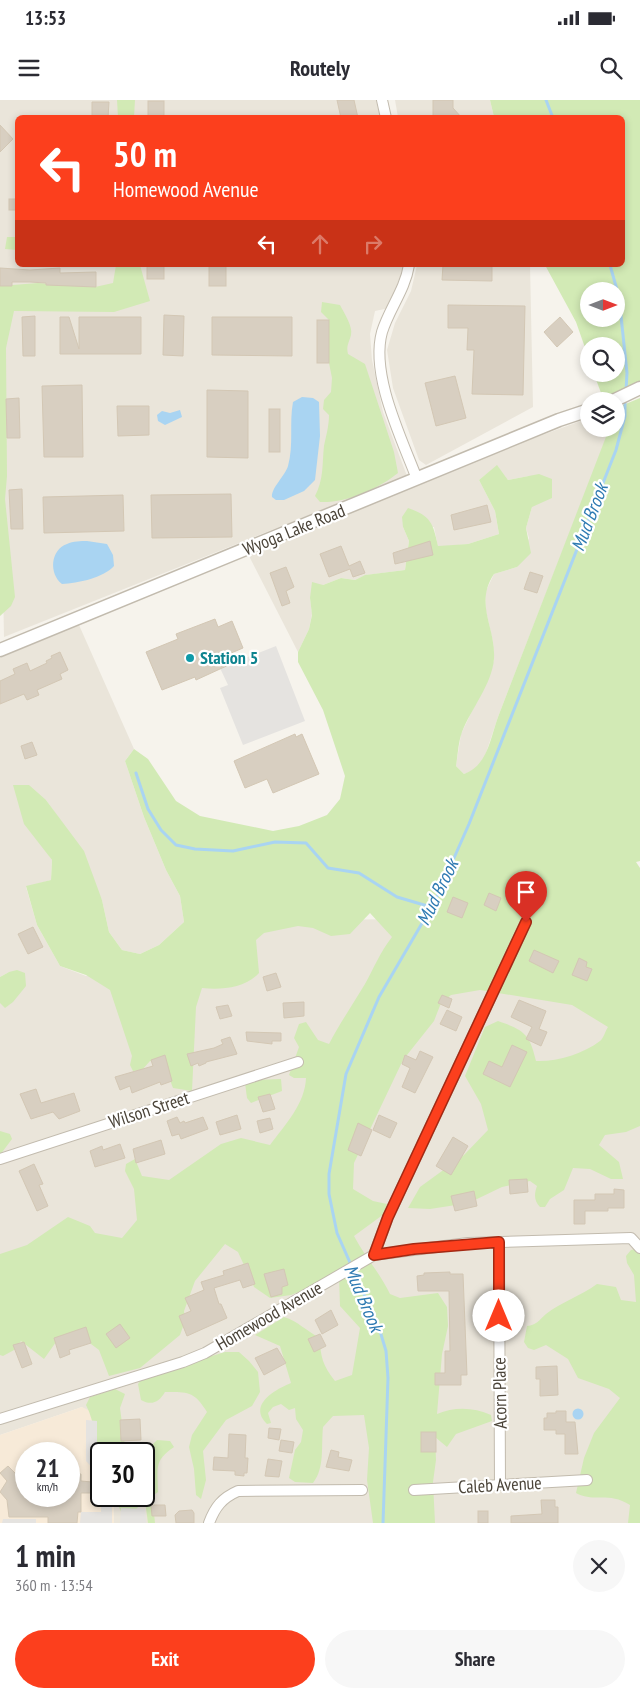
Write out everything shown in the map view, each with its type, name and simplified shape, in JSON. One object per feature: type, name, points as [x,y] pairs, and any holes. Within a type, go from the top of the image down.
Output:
[{"type":"street","points":[[382,100],[385,115]]},
{"type":"street","points":[[408,267],[401,294],[382,333],[379,366],[382,384],[417,480]]},
{"type":"street","points":[[625,395],[640,388]]},
{"type":"street","name":"Wyoga Lake Road","points":[[0,650],[580,413]]},
{"type":"street","points":[[370,1257],[526,922]]},
{"type":"street","name":"Wilson Street","points":[[0,1159],[298,1062]]},
{"type":"street","name":"Homewood Avenue","points":[[0,1419],[183,1362],[228,1340],[370,1257],[423,1248],[499,1242],[631,1238],[640,1248]]},
{"type":"street","name":"Acorn Place","points":[[499,1242],[500,1485]]},
{"type":"street","name":"Caleb Avenue","points":[[414,1490],[587,1480]]},
{"type":"street","points":[[209,1523],[218,1504],[229,1495],[238,1491],[362,1490]]},
{"type":"shaded area","points":[[0,100],[376,100],[380,115],[15,115],[15,267],[403,267],[389,308],[375,311],[370,334],[372,360],[383,412],[407,476],[4,637],[0,424]]},
{"type":"shaded area","points":[[395,100],[490,100],[494,115],[398,115]]},
{"type":"shaded area","points":[[417,267],[530,267],[533,407],[426,465],[419,460],[393,388],[387,350],[395,323],[411,291]]},
{"type":"shaded area","points":[[580,421],[580,437],[607,437],[498,717],[483,762],[473,771],[464,774],[456,766],[461,734],[485,684],[494,660],[485,593],[494,574],[517,567],[529,538],[526,528],[532,507],[529,476],[508,480],[497,466],[479,480],[495,511],[499,534],[468,544],[438,547],[434,527],[403,527],[409,541],[405,570],[366,575],[355,580],[341,578],[323,585],[310,598],[312,614],[309,629],[298,652],[248,554],[490,454]]},
{"type":"shaded area","points":[[79,625],[134,749],[125,761],[144,817],[166,870],[180,896],[184,922],[159,945],[140,954],[122,950],[109,932],[102,900],[63,824],[46,800],[40,842],[52,860],[51,880],[26,887],[37,925],[60,966],[86,976],[300,920],[640,917],[640,1523],[114,1523],[113,1507],[155,1507],[155,1442],[105,1442],[82,1407],[0,1435],[0,999],[9,972],[0,977],[0,658]]},
{"type":"shaded area","points":[[276,646],[305,721],[243,745],[220,688],[228,685],[220,668]]},
{"type":"shaded area","points":[[82,1407],[113,1422],[106,1442],[90,1442],[90,1507],[113,1507],[114,1523],[0,1523],[0,1435]]},
{"type":"shaded area","points":[[86,1420],[97,1421],[97,1442],[90,1442],[90,1465],[86,1461]]},
{"type":"shaded area","points":[[101,1507],[112,1507],[112,1523],[80,1523],[81,1512],[101,1512]]},
{"type":"shaded area","points":[[121,1508],[145,1509],[146,1523],[120,1523]]},
{"type":"shaded area","points":[[3,1519],[36,1519],[36,1523],[2,1523]]},
{"type":"green space","points":[[117,100],[135,100],[134,115],[118,115]]},
{"type":"green space","points":[[490,100],[640,100],[640,387],[625,393],[601,392],[597,382],[625,382],[625,337],[581,337],[576,322],[546,267],[625,267],[625,115],[494,115]]},
{"type":"green space","points":[[7,237],[15,237],[15,250],[5,249]]},
{"type":"green space","points":[[116,267],[141,267],[150,301],[114,312],[14,311],[6,348],[7,476],[5,499],[15,597],[11,606],[0,616],[0,286],[38,283],[95,287],[113,283]]},
{"type":"green space","points":[[322,302],[340,305],[348,320],[351,335],[348,354],[365,364],[394,452],[398,473],[362,494],[330,502],[320,502],[315,496],[321,477],[328,427],[329,415],[323,409],[324,400],[331,392],[332,378],[329,363],[329,320],[321,312]]},
{"type":"green space","points":[[640,398],[640,861],[636,862],[640,868],[640,1126],[626,1132],[605,1135],[599,1145],[619,1162],[623,1179],[611,1179],[590,1169],[573,1168],[564,1190],[550,1199],[545,1207],[540,1207],[537,1202],[535,1195],[537,1186],[530,1181],[502,1187],[477,1199],[456,1205],[430,1209],[408,1208],[420,1187],[464,1155],[488,1130],[481,1104],[465,1076],[485,1027],[498,1021],[520,1030],[528,1039],[536,1061],[544,1061],[561,1059],[586,1050],[601,1040],[608,1027],[572,1005],[480,990],[451,995],[441,1003],[434,1021],[403,1060],[354,1163],[353,1189],[373,1201],[387,1204],[384,1214],[354,1236],[390,1294],[400,1298],[438,1293],[447,1307],[448,1326],[442,1354],[437,1414],[450,1410],[470,1409],[491,1415],[492,1421],[456,1434],[447,1447],[435,1437],[436,1460],[433,1482],[435,1523],[373,1523],[367,1480],[369,1448],[364,1415],[333,1416],[323,1427],[321,1464],[313,1483],[295,1482],[289,1478],[295,1450],[301,1442],[303,1430],[296,1419],[295,1408],[289,1410],[281,1404],[273,1407],[268,1413],[271,1423],[267,1424],[260,1410],[266,1399],[278,1389],[291,1383],[280,1346],[255,1335],[284,1317],[294,1321],[320,1338],[323,1361],[335,1381],[352,1375],[360,1328],[340,1306],[339,1276],[291,1295],[270,1298],[254,1287],[238,1252],[225,1244],[195,1281],[184,1311],[185,1321],[180,1335],[140,1368],[109,1376],[99,1350],[87,1341],[56,1342],[44,1359],[21,1341],[14,1350],[3,1356],[0,1355],[0,1254],[27,1245],[68,1217],[90,1226],[95,1233],[122,1238],[137,1220],[134,1189],[125,1171],[126,1164],[135,1159],[142,1176],[169,1180],[221,1144],[241,1138],[270,1145],[293,1114],[305,1088],[306,1078],[294,1078],[289,1075],[299,1047],[294,1038],[299,1024],[306,1022],[318,1040],[329,1044],[392,937],[370,913],[350,934],[331,936],[313,928],[298,926],[264,933],[256,940],[259,973],[247,982],[233,987],[202,988],[196,1007],[192,1091],[173,1088],[165,1067],[150,1061],[142,1070],[133,1071],[130,1065],[132,1056],[110,990],[86,975],[60,966],[37,925],[26,886],[51,880],[52,860],[24,824],[13,785],[29,785],[46,800],[84,851],[102,900],[109,932],[122,950],[140,954],[159,945],[184,922],[180,896],[166,870],[144,817],[125,761],[134,749],[148,759],[176,801],[200,816],[273,831],[299,826],[327,815],[340,799],[345,776],[323,710],[298,662],[298,652],[309,629],[312,615],[310,598],[312,582],[323,585],[341,578],[355,580],[365,575],[405,570],[409,541],[403,527],[402,517],[408,508],[422,514],[430,521],[438,546],[468,544],[499,534],[495,511],[479,480],[497,465],[508,480],[539,474],[552,479],[552,498],[532,507],[526,528],[531,553],[517,567],[494,574],[488,585],[486,606],[494,647],[494,659],[489,678],[462,732],[456,766],[464,774],[472,770],[483,758],[487,750],[606,437],[625,437],[625,404]]},
{"type":"green space","points":[[17,970],[25,973],[26,986],[13,1002],[5,1008],[0,1003],[0,977]]},
{"type":"green space","points":[[281,1079],[282,1091],[251,1103],[247,1098],[245,1083],[254,1080]]},
{"type":"green space","points":[[0,1131],[10,1134],[12,1139],[0,1155]]},
{"type":"green space","points":[[640,1248],[640,1523],[628,1523],[630,1505],[615,1499],[589,1497],[576,1493],[584,1458],[594,1433],[620,1398],[609,1389],[578,1378],[568,1359],[546,1345],[534,1350],[528,1348],[524,1342],[527,1326],[536,1323],[552,1310],[597,1284],[616,1287],[621,1300],[636,1302],[634,1275],[627,1263],[626,1256],[631,1250]]},
{"type":"green space","points":[[225,1352],[239,1352],[249,1361],[258,1372],[260,1392],[252,1406],[226,1420],[203,1451],[206,1480],[201,1499],[196,1495],[194,1469],[189,1447],[192,1435],[207,1412],[194,1396],[179,1392],[165,1392],[155,1402],[145,1402],[141,1400],[138,1384],[143,1377]]},
{"type":"green space","points":[[115,1389],[125,1394],[120,1408],[124,1442],[96,1442],[86,1405],[90,1397]]},
{"type":"green space","points":[[157,1440],[170,1441],[174,1447],[167,1452],[158,1466],[158,1492],[155,1494],[155,1442]]},
{"type":"green space","points":[[119,1507],[138,1507],[136,1509],[123,1515]]},
{"type":"green space","points":[[146,1507],[153,1507],[155,1523],[148,1523]]},
{"type":"water","points":[[302,397],[313,398],[319,402],[320,436],[315,480],[304,491],[284,500],[276,500],[272,497],[272,493],[286,470],[290,458],[293,402]]},
{"type":"water","points":[[180,410],[182,417],[165,425],[158,421],[157,415],[162,411],[170,413]]},
{"type":"water","points":[[87,541],[107,544],[113,555],[114,566],[97,577],[62,584],[53,569],[53,562],[57,551],[69,543]]},
{"type":"water","points":[[578,1408],[584,1414],[578,1420],[572,1414]]},
{"type":"building","points":[[337,100],[354,100],[357,115],[340,115]]},
{"type":"building","points":[[433,100],[453,100],[453,108],[459,115],[433,115]]},
{"type":"building","points":[[148,101],[164,101],[164,115],[148,115]]},
{"type":"building","points":[[92,102],[109,102],[108,115],[92,115]]},
{"type":"building","points":[[0,125],[13,139],[0,152]]},
{"type":"building","points":[[9,199],[15,199],[15,210],[9,210]]},
{"type":"building","points":[[147,267],[164,267],[164,279],[147,279]]},
{"type":"building","points":[[209,267],[226,267],[226,286],[209,286]]},
{"type":"building","points":[[443,267],[492,267],[492,281],[442,280]]},
{"type":"building","points":[[0,268],[30,270],[60,268],[60,273],[96,272],[96,287],[46,285],[46,283],[30,282],[12,282],[12,286],[0,286]]},
{"type":"building","points":[[448,305],[525,306],[523,395],[472,394],[474,350],[467,350],[468,328],[448,328]]},
{"type":"building","points":[[164,315],[184,316],[183,356],[163,355]]},
{"type":"building","points":[[35,316],[35,356],[23,356],[22,317]]},
{"type":"building","points":[[60,317],[69,317],[79,349],[79,317],[141,317],[141,354],[60,354]]},
{"type":"building","points":[[212,317],[292,317],[292,356],[212,355]]},
{"type":"building","points":[[560,317],[573,332],[557,347],[544,332]]},
{"type":"building","points":[[317,320],[329,320],[329,363],[317,363]]},
{"type":"building","points":[[455,376],[466,418],[436,426],[425,383]]},
{"type":"building","points":[[82,385],[83,457],[44,457],[42,386]]},
{"type":"building","points":[[207,390],[248,391],[248,458],[207,457]]},
{"type":"building","points":[[19,398],[20,438],[7,438],[6,399]]},
{"type":"building","points":[[117,406],[149,406],[149,435],[118,436]]},
{"type":"building","points":[[269,409],[280,409],[280,452],[269,452]]},
{"type":"building","points":[[22,489],[23,529],[11,529],[9,490]]},
{"type":"building","points":[[231,494],[232,537],[152,538],[151,495]]},
{"type":"building","points":[[123,495],[124,531],[44,533],[43,497]]},
{"type":"building","points":[[487,505],[491,522],[454,530],[451,515]]},
{"type":"building","points":[[430,541],[433,555],[395,564],[393,553]]},
{"type":"building","points":[[341,546],[349,566],[360,561],[365,573],[353,577],[350,569],[329,577],[320,554]]},
{"type":"building","points":[[286,567],[294,587],[286,591],[290,603],[282,606],[270,573]]},
{"type":"building","points":[[530,572],[543,576],[537,593],[524,589]]},
{"type":"building","name":"Station 5","points":[[215,619],[218,627],[232,621],[243,648],[229,654],[233,663],[196,680],[195,677],[162,690],[146,652],[178,639],[176,634]]},
{"type":"building","points":[[60,652],[68,670],[60,674],[62,679],[37,690],[39,695],[27,700],[24,694],[0,704],[0,681],[15,674],[13,669],[27,663],[30,671],[47,663],[46,661],[52,658],[51,656]]},
{"type":"building","points":[[295,734],[296,737],[302,734],[319,774],[273,793],[267,779],[245,788],[234,761]]},
{"type":"building","points":[[32,742],[37,755],[25,759],[21,746]]},
{"type":"building","points":[[489,893],[501,898],[496,911],[484,905]]},
{"type":"building","points":[[453,897],[468,903],[462,918],[447,912]]},
{"type":"building","points":[[33,927],[43,947],[28,954],[18,934]]},
{"type":"building","points":[[534,950],[559,961],[553,973],[529,961]]},
{"type":"building","points":[[579,958],[587,962],[586,967],[592,969],[587,981],[572,975]]},
{"type":"building","points":[[276,973],[281,987],[267,991],[263,977]]},
{"type":"building","points":[[442,995],[452,999],[449,1008],[438,1003]]},
{"type":"building","points":[[519,1000],[546,1011],[539,1029],[547,1032],[541,1046],[526,1039],[532,1027],[511,1017]]},
{"type":"building","points":[[304,1002],[304,1016],[284,1018],[283,1003]]},
{"type":"building","points":[[228,1005],[232,1016],[220,1019],[216,1007]]},
{"type":"building","points":[[447,1010],[462,1017],[456,1031],[440,1024]]},
{"type":"building","points":[[246,1032],[281,1033],[281,1041],[272,1041],[272,1044],[247,1041]]},
{"type":"building","points":[[230,1037],[237,1054],[206,1062],[199,1066],[198,1063],[191,1066],[187,1054],[214,1048],[223,1044],[221,1040]]},
{"type":"building","points":[[512,1045],[527,1052],[510,1087],[483,1074],[489,1061],[502,1067]]},
{"type":"building","points":[[420,1051],[433,1057],[415,1093],[402,1087],[410,1068],[402,1064],[405,1055],[416,1060]]},
{"type":"building","points":[[165,1055],[172,1081],[161,1085],[160,1082],[132,1093],[130,1086],[120,1090],[115,1077],[153,1066],[151,1060]]},
{"type":"building","points":[[36,1089],[41,1103],[74,1093],[80,1111],[59,1119],[53,1112],[31,1119],[20,1094]]},
{"type":"building","points":[[270,1094],[275,1109],[263,1112],[258,1097]]},
{"type":"building","points":[[237,1115],[241,1129],[220,1135],[216,1122]]},
{"type":"building","points":[[379,1115],[397,1123],[390,1138],[373,1130]]},
{"type":"building","points":[[177,1117],[180,1123],[184,1121],[185,1123],[203,1117],[208,1129],[181,1139],[179,1134],[172,1136],[167,1121]]},
{"type":"building","points":[[270,1118],[273,1129],[260,1133],[257,1121]]},
{"type":"building","points":[[358,1123],[372,1130],[361,1156],[348,1150]]},
{"type":"building","points":[[453,1137],[468,1146],[451,1175],[436,1166]]},
{"type":"building","points":[[161,1140],[165,1154],[136,1163],[133,1149]]},
{"type":"building","points":[[120,1144],[125,1158],[95,1167],[90,1151],[102,1146],[103,1150]]},
{"type":"building","points":[[34,1164],[43,1184],[39,1185],[48,1206],[37,1211],[19,1171]]},
{"type":"building","points":[[527,1179],[528,1192],[510,1194],[509,1180]]},
{"type":"building","points":[[614,1189],[624,1190],[624,1208],[608,1208],[608,1211],[585,1211],[585,1224],[574,1224],[574,1200],[595,1200],[595,1194],[614,1194]]},
{"type":"building","points":[[474,1191],[477,1206],[455,1211],[451,1196]]},
{"type":"building","points":[[248,1263],[255,1284],[243,1288],[240,1280],[214,1288],[219,1304],[221,1304],[227,1318],[187,1336],[179,1316],[191,1311],[185,1298],[204,1290],[201,1282],[224,1275],[223,1271]]},
{"type":"building","points":[[284,1269],[288,1285],[282,1287],[282,1294],[271,1297],[264,1274]]},
{"type":"building","points":[[450,1272],[450,1274],[463,1274],[467,1375],[461,1375],[461,1385],[435,1385],[435,1373],[445,1373],[445,1351],[450,1351],[449,1291],[418,1291],[417,1276],[424,1275],[424,1273]]},
{"type":"building","points":[[331,1310],[338,1325],[322,1334],[315,1320]]},
{"type":"building","points":[[120,1324],[130,1338],[116,1348],[106,1334]]},
{"type":"building","points":[[86,1327],[91,1343],[69,1350],[70,1354],[60,1358],[54,1338]]},
{"type":"building","points":[[320,1334],[326,1346],[314,1352],[308,1339]]},
{"type":"building","points":[[24,1342],[32,1364],[22,1368],[13,1345]]},
{"type":"building","points":[[277,1348],[286,1363],[264,1375],[255,1358]]},
{"type":"building","points":[[557,1366],[558,1395],[540,1396],[540,1379],[536,1379],[536,1367]]},
{"type":"building","points":[[556,1411],[566,1411],[566,1422],[575,1422],[578,1454],[565,1454],[565,1434],[556,1434],[556,1430],[544,1430],[544,1418],[547,1418],[547,1413],[556,1413]]},
{"type":"building","points":[[140,1419],[141,1440],[121,1441],[120,1420]]},
{"type":"building","points":[[269,1428],[281,1429],[279,1440],[268,1438]]},
{"type":"building","points":[[421,1432],[436,1432],[436,1452],[421,1452]]},
{"type":"building","points":[[229,1434],[246,1435],[245,1458],[248,1458],[247,1473],[244,1473],[244,1476],[235,1475],[235,1471],[213,1470],[214,1457],[228,1458]]},
{"type":"building","points":[[281,1440],[294,1442],[292,1453],[279,1451]]},
{"type":"building","points":[[331,1450],[339,1452],[338,1457],[352,1460],[349,1471],[326,1467]]},
{"type":"building","points":[[268,1459],[282,1461],[279,1477],[265,1476]]},
{"type":"building","points":[[8,1466],[15,1473],[15,1507],[80,1507],[80,1474],[81,1481],[90,1482],[90,1493],[81,1493],[81,1512],[78,1512],[77,1523],[48,1523],[48,1517],[9,1517],[7,1500],[0,1492],[7,1481],[0,1473]]},
{"type":"building","points":[[541,1500],[555,1500],[555,1507],[558,1507],[558,1523],[511,1523],[511,1516],[542,1514]]},
{"type":"building","points":[[165,1505],[166,1516],[152,1516],[151,1507]]},
{"type":"building","points":[[192,1510],[194,1513],[194,1523],[176,1523],[175,1515],[179,1511]]},
{"type":"building","points":[[478,1511],[488,1511],[488,1523],[478,1523]]},
{"type":"waterway","name":"Mud Brook","points":[[546,100],[552,115]]},
{"type":"waterway","name":"Mud Brook","points":[[611,267],[619,297],[627,373],[626,390]]},
{"type":"waterway","name":"Mud Brook","points":[[383,1523],[388,1378],[386,1351],[380,1331],[337,1233],[329,1194],[329,1174],[346,1074],[379,997],[435,901],[469,824],[616,450],[619,437]]},
{"type":"waterway","points":[[136,773],[148,809],[161,830],[176,845],[195,849],[233,851],[275,842],[306,843],[328,868],[359,873],[397,897],[431,907]]},
{"type":"place","name":"Station 5","points":[[190,658]]},
{"type":"route","points":[[499,1316],[499,1242],[468,1243],[374,1255],[388,1217],[526,922]]}]
